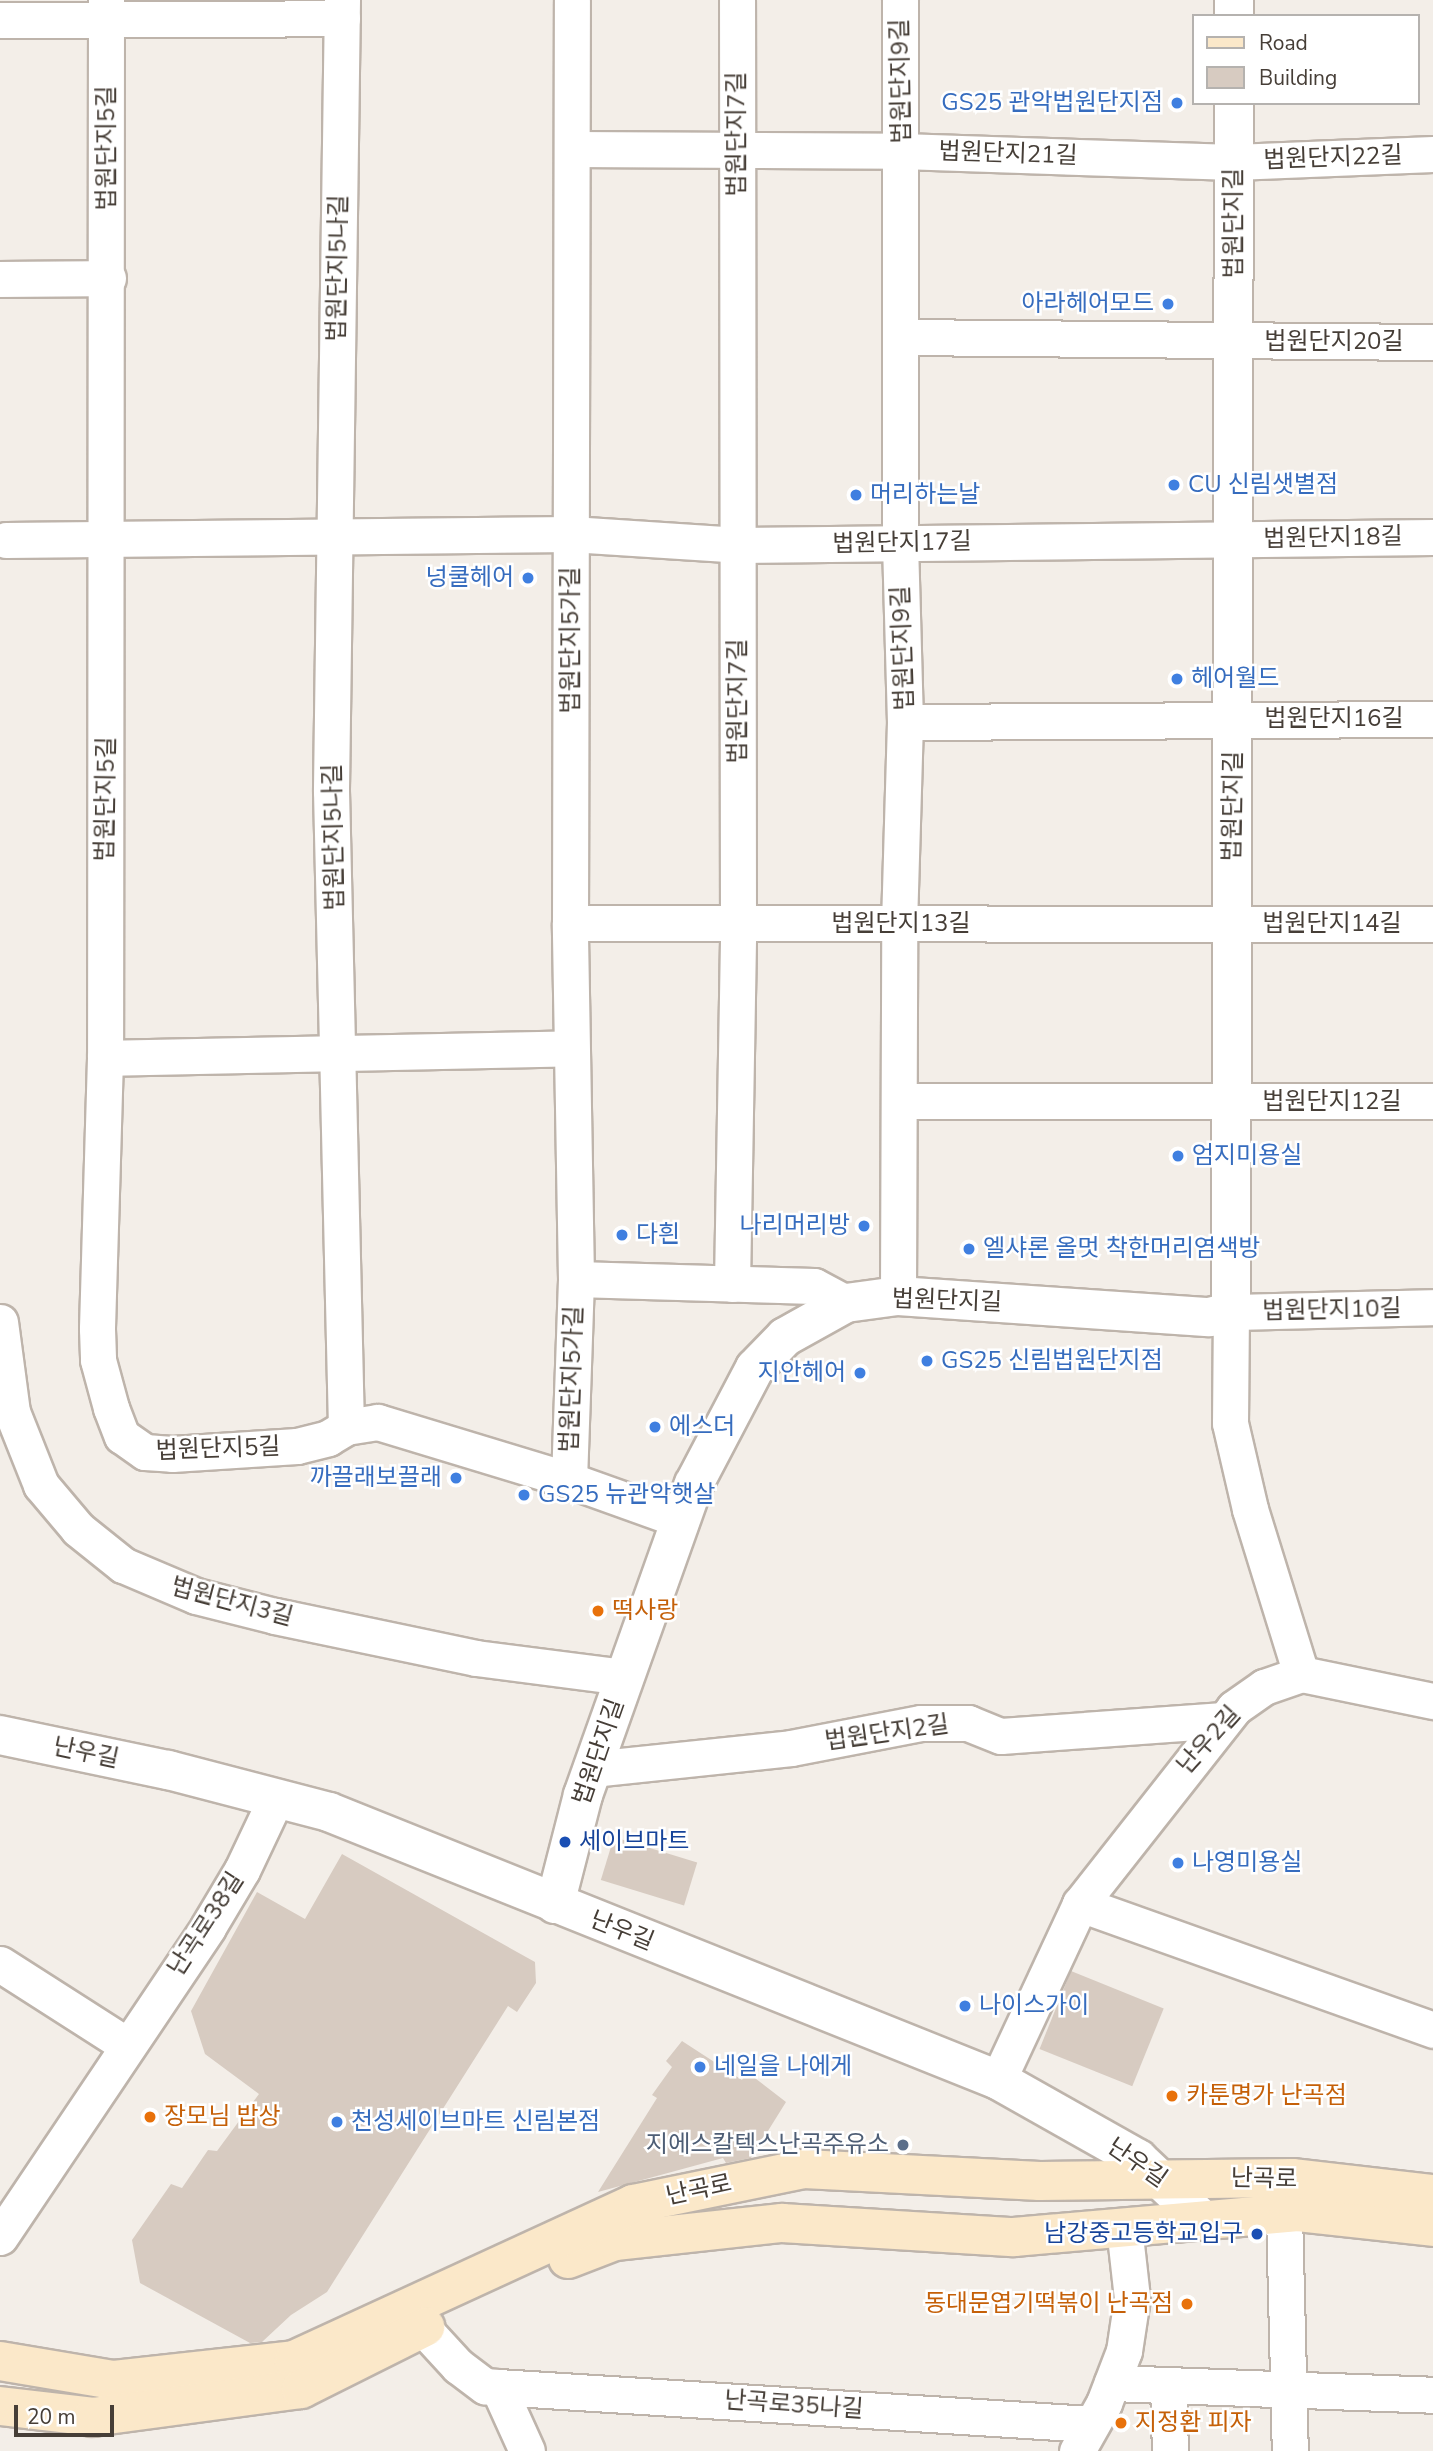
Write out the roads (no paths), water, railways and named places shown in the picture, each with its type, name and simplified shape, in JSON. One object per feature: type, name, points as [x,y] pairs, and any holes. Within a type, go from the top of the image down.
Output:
[{"type":"main road","name":"난곡로","points":[[0,2361],[114,2380],[294,2360],[633,2204],[804,2169],[1040,2181],[1292,2178],[1433,2194]]},
{"type":"main road","name":"난곡로","points":[[0,2406],[93,2417],[301,2389],[536,2272],[615,2241],[782,2223],[1014,2237],[1284,2213],[1433,2227]]},
{"type":"street","name":"법원단지5가길","points":[[569,1480],[576,1279],[570,1048],[572,0]]},
{"type":"street","name":"법원단지7길","points":[[732,1284],[738,923],[737,0]]},
{"type":"street","name":"법원단지9길","points":[[898,1296],[899,924],[905,722],[900,543],[900,0]]},
{"type":"street","points":[[0,20],[106,9],[342,9]]},
{"type":"street","name":"법원단지5길","points":[[106,9],[108,539],[105,1058],[98,1360],[122,1436],[145,1452],[173,1454],[297,1446],[328,1438],[346,1427],[378,1422],[569,1480],[681,1520]]},
{"type":"street","name":"법원단지5나길","points":[[342,9],[331,791],[340,1053],[346,1427]]},
{"type":"street","name":"법원단지길","points":[[555,1904],[592,1769],[694,1483],[755,1368],[785,1337],[846,1303],[898,1296],[1209,1317],[1231,1312],[1231,924],[1235,720],[1234,105]]},
{"type":"street","name":"법원단지21길","points":[[572,149],[901,150],[1234,162]]},
{"type":"street","name":"법원단지22길","points":[[1234,162],[1433,155]]},
{"type":"street","points":[[0,279],[108,278]]},
{"type":"street","points":[[900,337],[1234,342]]},
{"type":"street","name":"법원단지20길","points":[[1234,342],[1433,342]]},
{"type":"street","points":[[6,540],[571,534]]},
{"type":"street","name":"법원단지17길","points":[[571,534],[739,545],[1233,539]]},
{"type":"street","name":"법원단지18길","points":[[1233,539],[1433,537]]},
{"type":"street","name":"법원단지16길","points":[[1235,720],[1433,719]]},
{"type":"street","name":"법원단지길","points":[[905,722],[1235,720]]},
{"type":"street","name":"법원단지13길","points":[[570,923],[1231,924]]},
{"type":"street","name":"법원단지14길","points":[[1231,924],[1433,924]]},
{"type":"street","points":[[105,1058],[570,1048]]},
{"type":"street","points":[[900,1101],[1232,1102]]},
{"type":"street","name":"법원단지12길","points":[[1232,1102],[1433,1101]]},
{"type":"street","name":"법원단지5가길","points":[[576,1279],[732,1284]]},
{"type":"street","points":[[732,1284],[814,1286],[846,1303]]},
{"type":"street","name":"법원단지10길","points":[[1231,1312],[1433,1307]]},
{"type":"street","points":[[1231,1312],[1230,1423],[1250,1509],[1301,1674],[1433,1701]]},
{"type":"street","name":"법원단지3길","points":[[0,1322],[12,1412],[41,1485],[78,1529],[123,1565],[196,1596],[275,1616],[476,1658],[625,1677]]},
{"type":"street","name":"난우2길","points":[[998,2080],[1080,1904],[1223,1720],[1264,1687],[1301,1674]]},
{"type":"street","name":"법원단지2길","points":[[592,1769],[792,1748],[921,1723],[968,1723],[1002,1736],[1223,1720]]},
{"type":"street","name":"난우길","points":[[0,1735],[329,1812],[998,2080],[1138,2159],[1203,2220]]},
{"type":"street","name":"난곡로38길","points":[[0,2237],[125,2044],[208,1927],[242,1870],[276,1798]]},
{"type":"street","points":[[1080,1904],[1433,2031]]},
{"type":"street","points":[[0,1964],[125,2044]]},
{"type":"street","name":"난곡로","points":[[1284,2213],[1290,2451]]},
{"type":"street","points":[[1083,2438],[1112,2383],[1124,2351],[1132,2298],[1124,2227]]},
{"type":"street","points":[[423,2328],[458,2365],[485,2386],[498,2387],[527,2451]]},
{"type":"street","points":[[1112,2383],[1433,2395]]},
{"type":"street","points":[[1168,2385],[1170,2451]]},
{"type":"street","name":"난곡로35나길","points":[[498,2387],[1083,2438]]},
{"type":"place","name":"GS25 관악법원단지점","points":[[1177,103]]},
{"type":"place","name":"아라헤어모드","points":[[1168,304]]},
{"type":"place","name":"CU 신림샛별점","points":[[1174,485]]},
{"type":"place","name":"머리하는날","points":[[856,495]]},
{"type":"place","name":"넝쿨헤어","points":[[528,578]]},
{"type":"place","name":"헤어월드","points":[[1177,679]]},
{"type":"place","name":"엄지미용실","points":[[1178,1156]]},
{"type":"place","name":"나리머리방","points":[[864,1226]]},
{"type":"place","name":"다흰","points":[[622,1235]]},
{"type":"place","name":"엘샤론 올멋 착한머리염색방","points":[[969,1249]]},
{"type":"place","name":"GS25 신림법원단지점","points":[[927,1361]]},
{"type":"place","name":"지안헤어","points":[[860,1373]]},
{"type":"place","name":"에스더","points":[[655,1427]]},
{"type":"place","name":"까끌래보끌래","points":[[456,1478]]},
{"type":"place","name":"GS25 뉴관악햇살","points":[[524,1495]]},
{"type":"place","name":"떡사랑","points":[[598,1611]]},
{"type":"place","name":"세이브마트","points":[[565,1842]]},
{"type":"place","name":"나영미용실","points":[[1178,1863]]},
{"type":"place","name":"나이스가이","points":[[965,2006]]},
{"type":"place","name":"네일을 나에게","points":[[700,2067]]},
{"type":"place","name":"카툰명가 난곡점","points":[[1172,2096]]},
{"type":"place","name":"장모님 밥상","points":[[150,2117]]},
{"type":"place","name":"천성세이브마트 신림본점","points":[[337,2122]]},
{"type":"place","name":"지에스칼텍스난곡주유소","points":[[903,2145]]},
{"type":"place","name":"남강중고등학교입구","points":[[1257,2234]]},
{"type":"place","name":"동대문엽기떡볶이 난곡점","points":[[1187,2304]]},
{"type":"place","name":"지정환 피자","points":[[1121,2423]]}]
